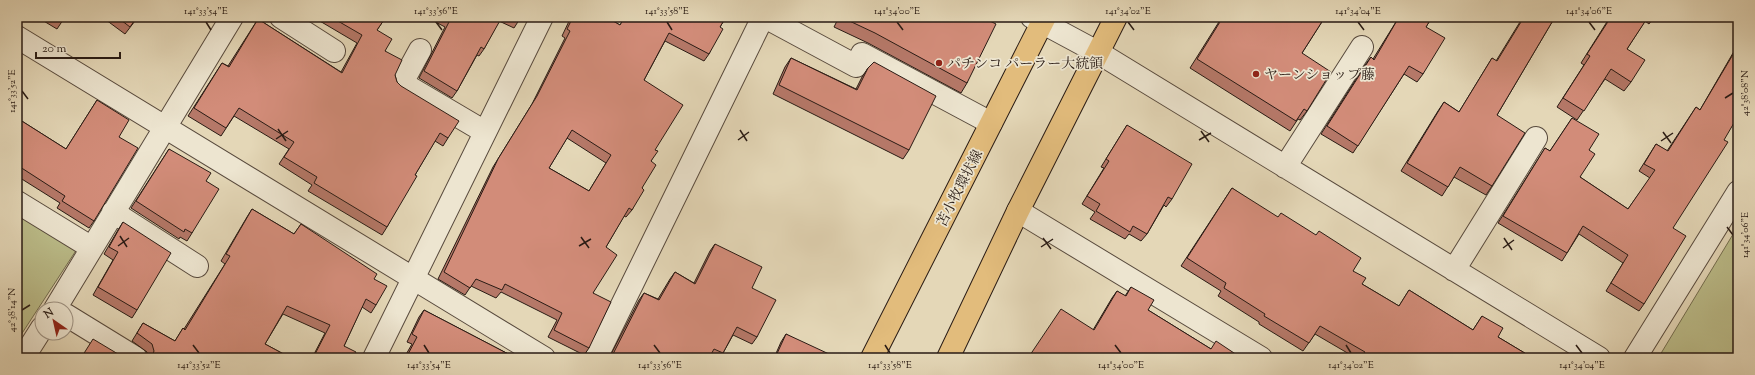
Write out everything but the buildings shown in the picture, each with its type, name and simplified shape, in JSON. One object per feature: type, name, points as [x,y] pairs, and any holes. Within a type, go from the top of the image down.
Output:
[{"type":"main road","points":[[948,358],[1018,211],[1116,17]]},
{"type":"main road","name":"苫小牧環状線","points":[[872,358],[991,123],[1040,19]]},
{"type":"street","points":[[63,301],[113,212],[232,17]]},
{"type":"street","points":[[281,17],[334,51]]},
{"type":"street","points":[[374,358],[412,278],[542,17]]},
{"type":"street","points":[[596,358],[764,17],[856,66],[862,54],[991,123]]},
{"type":"street","points":[[1040,19],[1099,53],[1599,358]]},
{"type":"street","points":[[17,37],[544,358]]},
{"type":"street","points":[[1285,167],[1362,47]]},
{"type":"street","points":[[420,50],[402,83],[485,132]]},
{"type":"street","points":[[1454,270],[1536,138]]},
{"type":"street","points":[[1635,358],[1738,192]]},
{"type":"street","points":[[17,202],[92,248]]},
{"type":"street","points":[[1018,211],[1261,358]]},
{"type":"street","points":[[113,212],[198,266]]},
{"type":"street","points":[[74,320],[136,358]]},
{"type":"street","points":[[23,358],[34,341]]},
{"type":"green space","points":[[17,213],[77,249],[43,301],[34,301],[34,315],[17,341]]},
{"type":"green space","points":[[1738,226],[1738,358],[1665,358],[1660,355]]},
{"type":"place","name":"パチンコ パーラー大統領","points":[[939,63]]},
{"type":"place","name":"ヤーンショップ藤","points":[[1256,74]]}]
